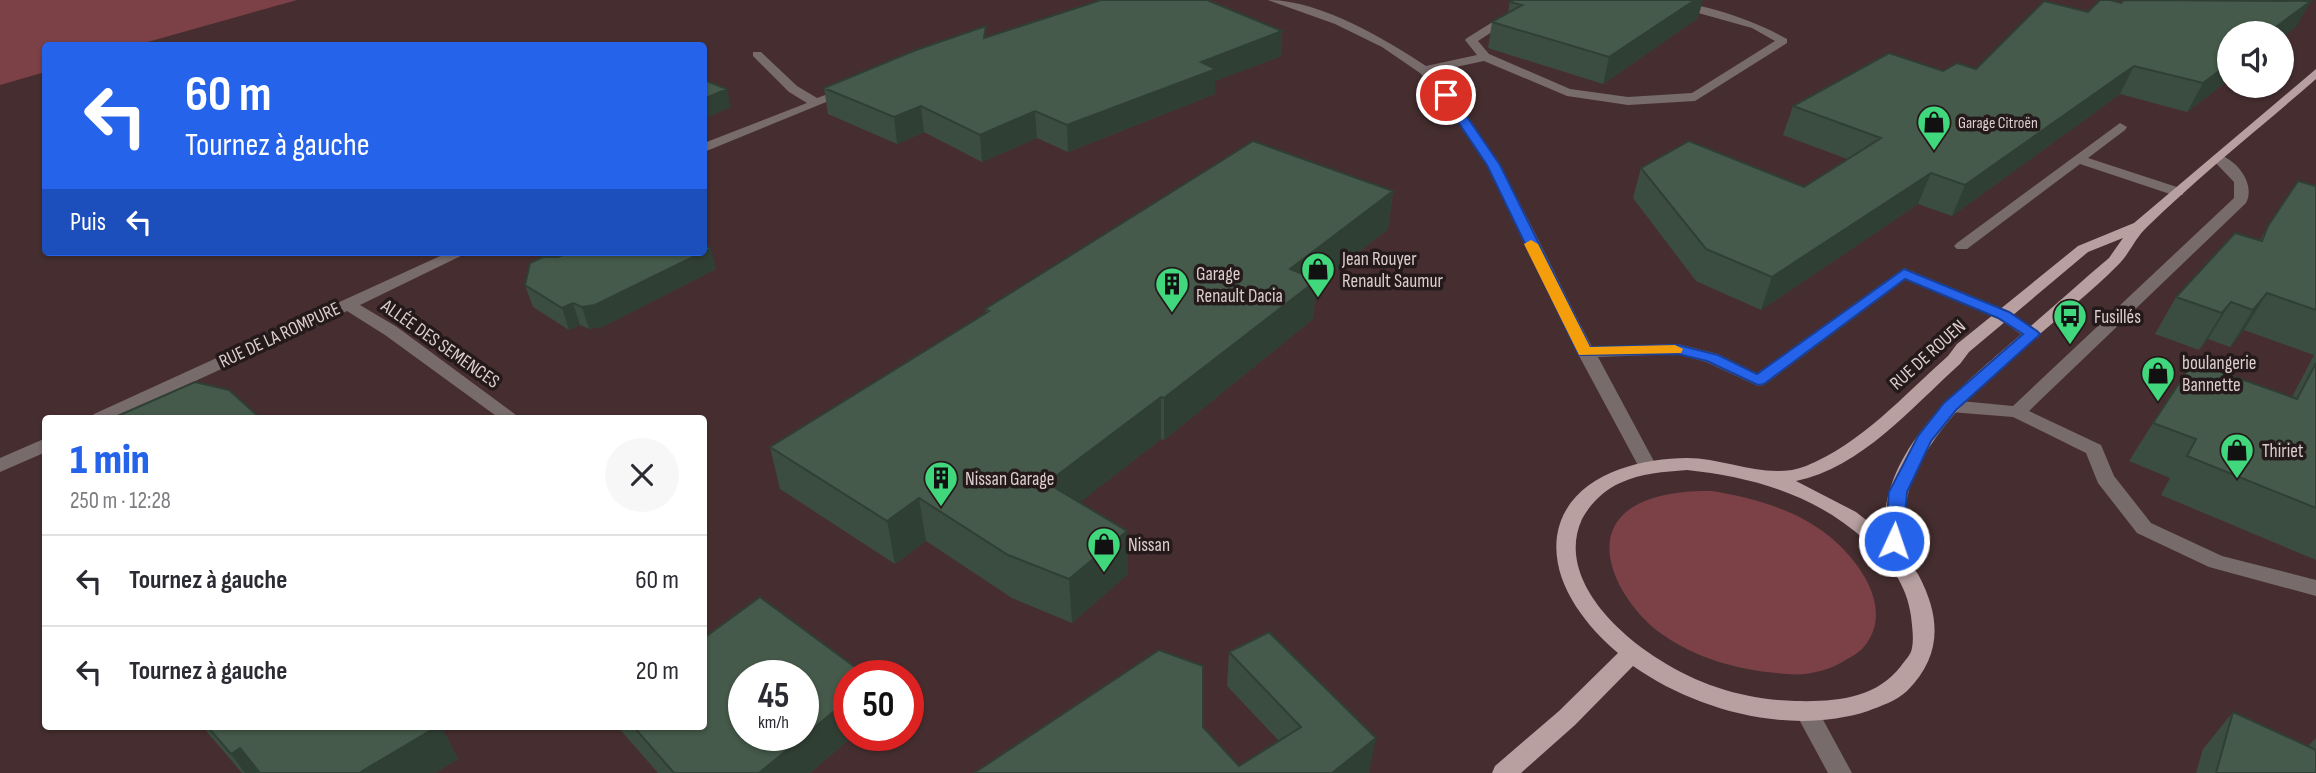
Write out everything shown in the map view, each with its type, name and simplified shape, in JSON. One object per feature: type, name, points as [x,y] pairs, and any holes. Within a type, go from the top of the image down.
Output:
[{"type":"main road","name":"RUE DE ROUEN","points":[[1895,557],[1894,525],[1902,480],[1924,439],[1950,407],[2114,261],[2138,226],[2316,73]]},
{"type":"main road","name":"RUE DE ROUEN","points":[[1774,479],[1809,472],[1850,452],[2004,315],[2083,249],[2138,226]]},
{"type":"main road","points":[[1687,464],[1730,468],[1774,479],[1819,499],[1861,525],[1895,557],[1912,584],[1923,612],[1923,650],[1902,683],[1862,705],[1807,712],[1746,706],[1685,685],[1632,653],[1597,620],[1574,585],[1565,552],[1569,521],[1586,497],[1612,478],[1648,467],[1687,464]]},
{"type":"main road","points":[[1504,773],[1567,718],[1632,653]]},
{"type":"street","points":[[1273,0],[1339,22],[1386,45],[1424,69],[1446,95],[1493,165],[1585,352],[1648,467]]},
{"type":"street","points":[[1536,0],[1471,40],[1485,57],[1567,92],[1628,100],[1695,97],[1783,41],[1756,26],[1657,0]]},
{"type":"street","points":[[757,54],[793,89],[816,103]]},
{"type":"street","points":[[1424,69],[1485,57]]},
{"type":"street","points":[[707,147],[863,85]]},
{"type":"street","points":[[1962,246],[2120,127]]},
{"type":"street","points":[[2017,412],[2241,200],[2244,193],[2243,184],[2218,158]]},
{"type":"street","points":[[2078,159],[2178,192]]},
{"type":"street","name":"RUE DE LA ROMPURE","points":[[106,415],[452,256]]},
{"type":"street","points":[[1585,352],[1678,349],[1713,358],[1758,381],[1904,273],[2004,315],[2032,334]]},
{"type":"street","name":"ALLÉE DES SEMENCES","points":[[346,303],[391,331],[507,415]]},
{"type":"street","points":[[1950,407],[2017,412],[2094,449],[2105,478],[2144,528],[2216,562],[2316,588]]},
{"type":"street","points":[[0,466],[42,446]]},
{"type":"street","points":[[1807,712],[1840,773]]},
{"type":"shaded area","points":[[0,0],[297,0],[148,42],[42,42],[42,73],[0,85]]},
{"type":"shaded area","points":[[1712,491],[1759,501],[1788,512],[1816,527],[1841,547],[1862,573],[1875,604],[1876,619],[1872,635],[1862,649],[1838,664],[1818,672],[1771,672],[1737,667],[1704,657],[1674,642],[1644,619],[1619,584],[1612,565],[1609,546],[1613,529],[1625,513],[1645,501],[1678,493]]},
{"type":"building","points":[[1101,0],[1207,0],[1282,31],[1201,62],[1216,69],[1067,125],[1035,111],[980,135],[921,106],[894,117],[824,88],[916,50],[986,26],[984,38]]},
{"type":"building","points":[[1695,0],[1609,57],[1492,22],[1522,5],[1510,2]]},
{"type":"building","points":[[2100,0],[2121,3],[2124,0],[2311,1],[2284,21],[2217,21],[2217,73],[2203,83],[2134,66],[1965,185],[1931,173],[1772,277],[1706,249],[1641,168],[1689,141],[1804,187],[1881,138],[1793,106],[1889,53],[1943,71],[1957,63],[1976,69],[2044,1],[2088,12]]},
{"type":"building","points":[[707,81],[727,89],[707,98]]},
{"type":"building","points":[[1253,141],[1393,191],[1290,269],[1317,280],[1164,398],[1161,397],[1047,483],[1127,531],[1069,579],[1008,555],[919,498],[887,521],[770,447],[989,311],[985,309]]},
{"type":"building","points":[[2298,181],[2316,186],[2316,310],[2267,293],[2253,310],[2231,302],[2222,313],[2176,297],[2235,233],[2262,241],[2268,226]]},
{"type":"building","points":[[695,256],[595,305],[582,307],[573,303],[562,308],[525,285],[530,263],[543,257]]},
{"type":"building","points":[[2193,362],[2297,399],[2316,363],[2316,508],[2187,456],[2196,439],[2153,423]]},
{"type":"building","points":[[195,382],[229,390],[257,415],[120,415]]},
{"type":"building","points":[[760,597],[845,660],[833,660],[833,712],[819,724],[819,660],[728,660],[728,751],[786,751],[759,773],[674,773],[636,730],[707,730],[707,636]]},
{"type":"building","points":[[1269,632],[1376,738],[1332,773],[974,773],[1159,650],[1203,666],[1203,727],[1239,766],[1301,727],[1229,652]]},
{"type":"building","points":[[2233,712],[2316,750],[2316,773],[2216,773]]},
{"type":"building","points":[[210,730],[431,730],[359,773],[260,773],[240,748],[231,754]]},
{"type":"slow traffic","points":[[1531,244],[1585,352],[1675,349]]},
{"type":"place","name":"Garage Citroën","points":[[1934,152]]},
{"type":"place","name":"Jean Rouyer Renault Saumur","points":[[1318,299]]},
{"type":"place","name":"Garage Renault Dacia","points":[[1172,314]]},
{"type":"place","name":"Fusillés","points":[[2070,346]]},
{"type":"place","name":"boulangerie Bannette","points":[[2158,403]]},
{"type":"place","name":"Thiriet","points":[[2237,480]]},
{"type":"place","name":"Nissan Garage","points":[[941,508]]},
{"type":"place","name":"Nissan","points":[[1104,574]]},
{"type":"route","points":[[1446,95],[1493,165],[1585,352],[1678,349],[1713,358],[1758,381],[1904,273],[2004,315],[2032,334],[1950,407],[1924,439],[1898,492],[1894,541]]}]
